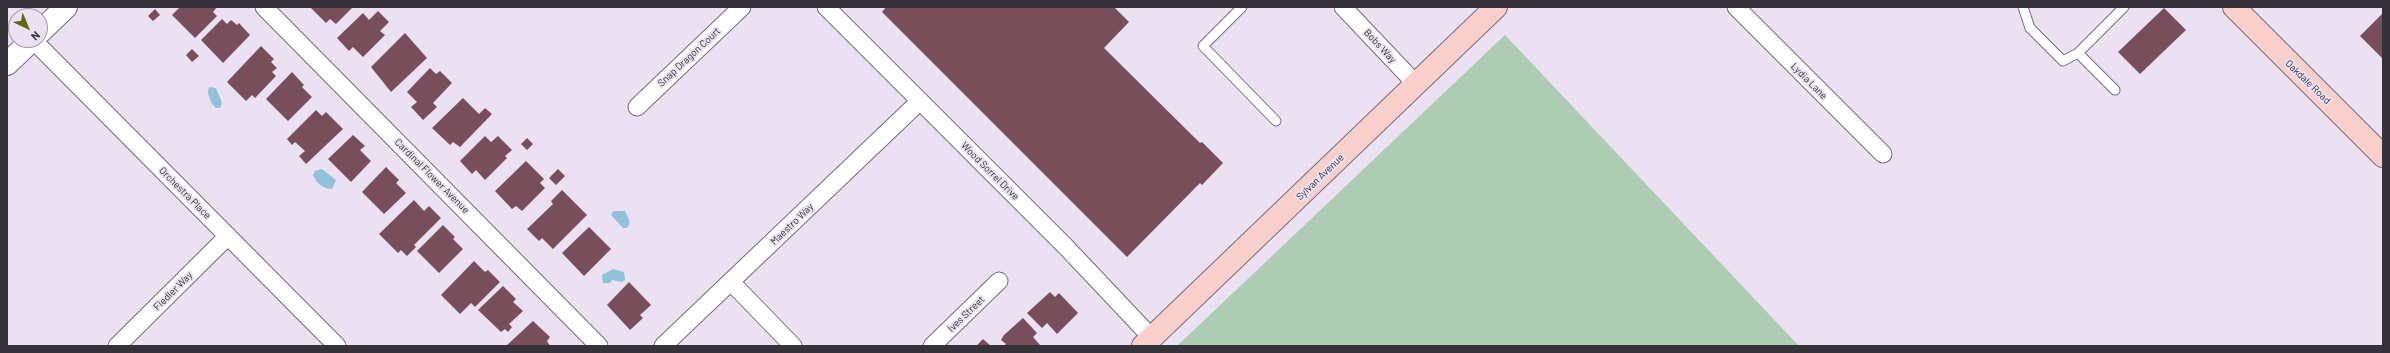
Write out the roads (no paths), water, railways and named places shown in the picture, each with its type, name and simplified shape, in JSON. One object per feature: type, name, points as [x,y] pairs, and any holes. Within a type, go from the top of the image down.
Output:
[{"type":"main road","name":"Sylvan Avenue","points":[[1148,342],[1496,7]]},
{"type":"main road","name":"Oakdale Road","points":[[2234,7],[2383,156]]},
{"type":"street","points":[[48,24],[66,7]]},
{"type":"street","name":"Cardinal Flower Avenue","points":[[264,7],[599,346]]},
{"type":"street","name":"Snap Dragon Court","points":[[637,107],[742,7]]},
{"type":"street","name":"Wood Sorrel Drive","points":[[826,7],[1066,247],[1148,342]]},
{"type":"street","name":"Bobs Way","points":[[1344,7],[1416,84]]},
{"type":"street","name":"Lydia Lane","points":[[1736,7],[1883,154]]},
{"type":"street","points":[[7,64],[24,48]]},
{"type":"street","name":"Orchestra Place","points":[[40,48],[337,346]]},
{"type":"street","name":"Maestro Way","points":[[663,346],[920,100]]},
{"type":"street","name":"Fiedler Way","points":[[117,346],[228,236]]},
{"type":"street","name":"Ives Street","points":[[932,346],[999,281]]},
{"type":"street","points":[[731,282],[793,346]]},
{"type":"lane","points":[[1242,7],[1203,46],[1276,121]]},
{"type":"lane","points":[[2023,7],[2030,28],[2063,61],[2078,53],[2124,7]]},
{"type":"lane","points":[[2078,53],[2115,90]]},
{"type":"water","points":[[209,87],[216,88],[222,103],[220,108],[216,108],[211,101],[208,92]]},
{"type":"water","points":[[322,169],[336,180],[332,189],[323,187],[318,183],[313,175],[315,171]]},
{"type":"water","points":[[613,211],[625,211],[630,222],[627,228],[623,228],[611,215]]},
{"type":"water","points":[[613,269],[624,272],[625,280],[622,282],[612,280],[610,283],[603,283],[602,275]]}]
